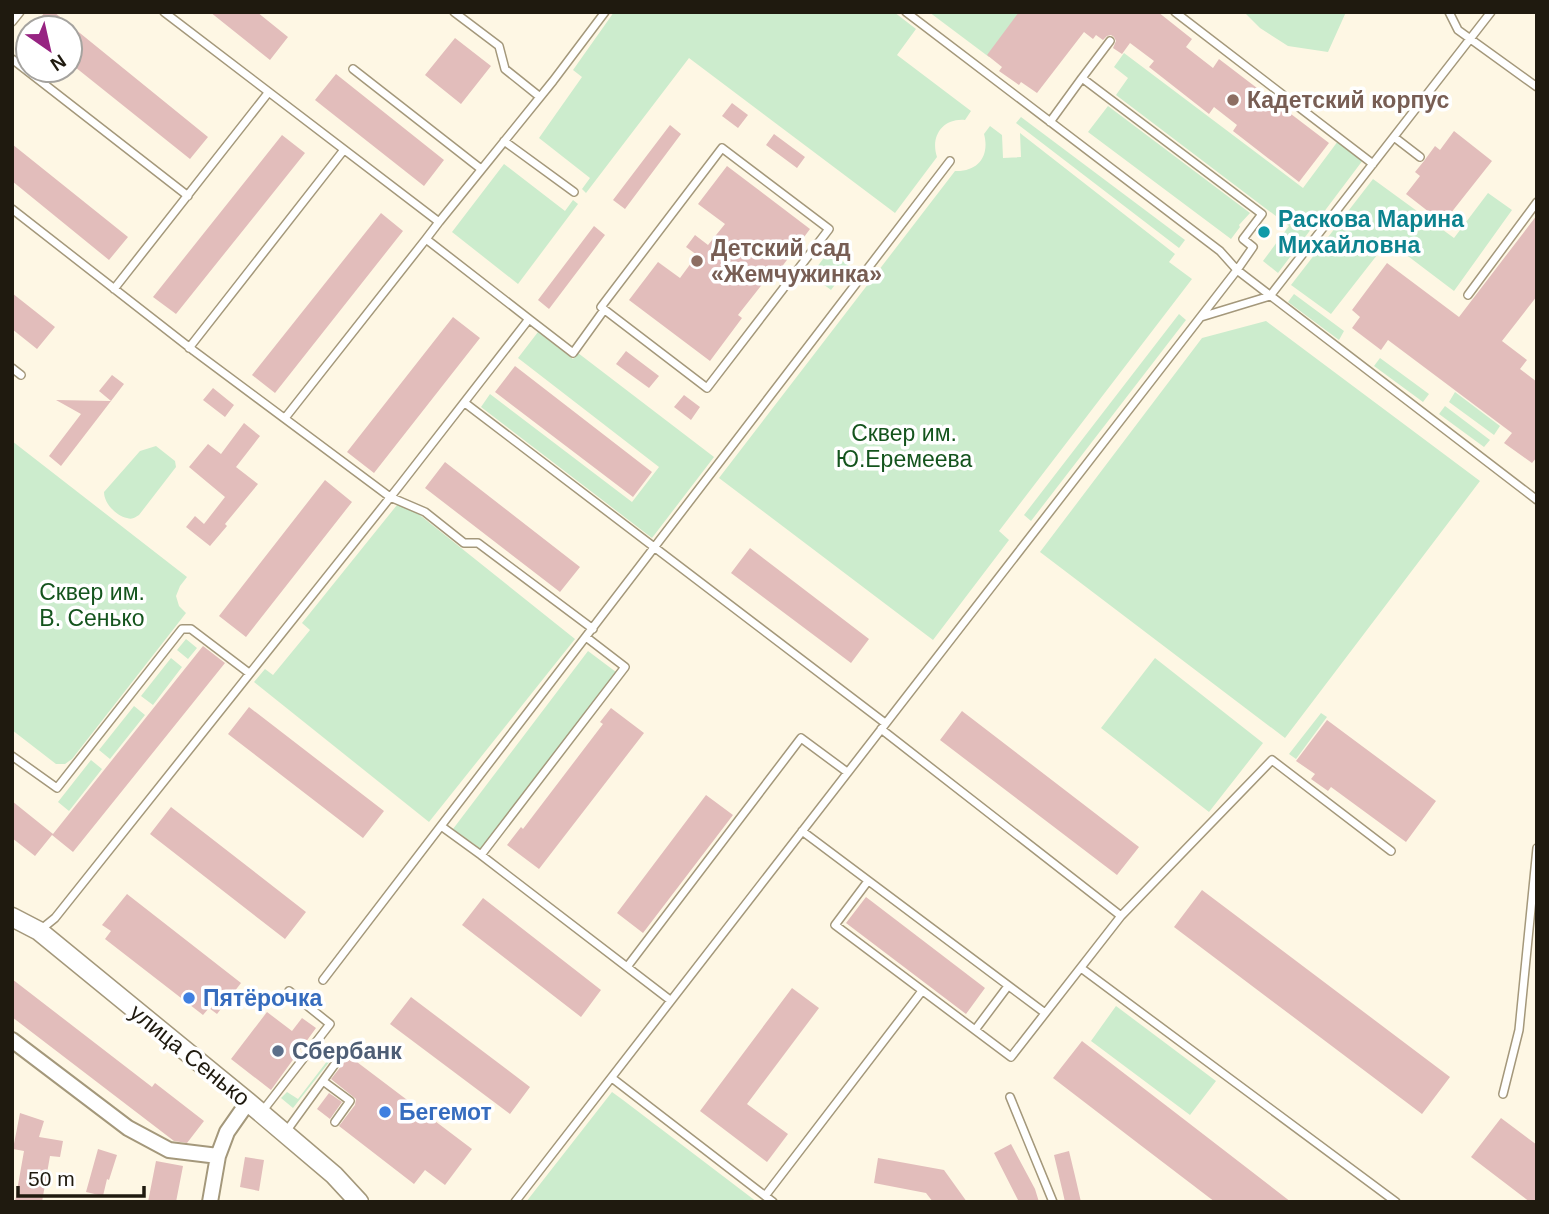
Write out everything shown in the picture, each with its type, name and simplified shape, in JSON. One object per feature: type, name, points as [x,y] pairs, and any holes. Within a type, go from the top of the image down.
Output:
[{"type":"street","name":"улица Сенько","points":[[12,917],[39,931],[334,1175],[359,1202]]},
{"type":"street","points":[[12,1040],[128,1128],[169,1150],[218,1156]]},
{"type":"street","points":[[210,1202],[218,1156],[227,1132],[254,1108]]},
{"type":"lane","points":[[12,22],[20,12]]},
{"type":"lane","points":[[164,12],[439,222]]},
{"type":"lane","points":[[454,12],[499,46],[505,69],[540,97]]},
{"type":"lane","points":[[285,418],[605,12]]},
{"type":"lane","points":[[906,12],[1220,251],[1237,270],[1270,296],[1537,500]]},
{"type":"lane","points":[[1175,12],[1373,164]]},
{"type":"lane","points":[[1449,12],[1458,30],[1469,40],[1537,87]]},
{"type":"lane","points":[[1200,317],[1270,296],[1491,12]]},
{"type":"lane","points":[[1051,122],[1110,41]]},
{"type":"lane","points":[[12,59],[188,196]]},
{"type":"lane","points":[[353,69],[481,169]]},
{"type":"lane","points":[[515,1202],[1253,247],[1243,239],[1262,214],[1082,78]]},
{"type":"lane","points":[[114,289],[268,93]]},
{"type":"lane","points":[[1394,137],[1420,157]]},
{"type":"lane","points":[[504,141],[574,192]]},
{"type":"lane","points":[[722,148],[829,229],[707,388],[604,310],[601,307],[722,148]]},
{"type":"lane","points":[[189,348],[343,150]]},
{"type":"lane","points":[[324,980],[950,161]]},
{"type":"lane","points":[[1468,295],[1537,202]]},
{"type":"lane","points":[[12,209],[189,348],[390,497],[425,512],[464,543],[478,543],[593,629]]},
{"type":"lane","points":[[426,239],[573,353],[604,310]]},
{"type":"lane","points":[[39,931],[55,918],[529,320]]},
{"type":"lane","points":[[12,368],[21,375]]},
{"type":"lane","points":[[465,403],[883,726],[1121,916]]},
{"type":"lane","points":[[12,756],[57,788],[182,629],[191,629],[249,673]]},
{"type":"lane","points":[[481,855],[625,667],[586,637]]},
{"type":"lane","points":[[627,967],[801,738],[847,772]]},
{"type":"lane","points":[[868,881],[835,925],[1011,1057],[1121,916],[1272,760],[1391,851]]},
{"type":"lane","points":[[442,826],[670,1000]]},
{"type":"lane","points":[[802,831],[1045,1013]]},
{"type":"lane","points":[[1503,1094],[1519,1030],[1537,848]]},
{"type":"lane","points":[[1081,968],[1394,1201]]},
{"type":"lane","points":[[975,1030],[1008,986]]},
{"type":"lane","points":[[765,1196],[922,990]]},
{"type":"lane","points":[[254,1108],[330,1024],[289,992]]},
{"type":"lane","points":[[284,1134],[343,1054]]},
{"type":"lane","points":[[612,1078],[773,1202]]},
{"type":"lane","points":[[323,1081],[351,1101],[335,1122]]},
{"type":"lane","points":[[1010,1097],[1053,1202]]},
{"type":"green space","points":[[614,12],[894,12],[916,29],[897,55],[971,111],[965,120],[950,122],[940,130],[935,142],[937,157],[895,213],[689,58],[586,193],[582,189],[590,178],[539,138],[582,77],[573,70]]},
{"type":"green space","points":[[929,12],[1022,12],[989,57]]},
{"type":"green space","points":[[1244,12],[1346,12],[1328,52],[1288,46],[1260,28]]},
{"type":"green space","points":[[1124,53],[1303,188],[1338,141],[1363,160],[1278,273],[1263,261],[1289,226],[1116,95],[1128,78],[1114,67]]},
{"type":"green space","points":[[1108,106],[1250,213],[1231,239],[1088,132]]},
{"type":"green space","points":[[1021,117],[1185,240],[1179,248],[1016,123]]},
{"type":"green space","name":"Сквер им. Ю.Еремеева","points":[[990,126],[1002,135],[1003,158],[1021,157],[1020,133],[1175,254],[1169,262],[1192,279],[999,531],[1009,540],[933,640],[719,478],[955,171],[976,166],[984,156],[984,134]]},
{"type":"green space","points":[[504,164],[565,211],[573,200],[578,204],[518,284],[452,232]]},
{"type":"green space","points":[[1373,179],[1454,238],[1488,193],[1512,210],[1454,291],[1388,241],[1331,314],[1291,285]]},
{"type":"green space","points":[[829,251],[849,266],[831,290],[811,275]]},
{"type":"green space","points":[[1294,294],[1344,331],[1339,340],[1288,302]]},
{"type":"green space","points":[[1179,314],[1186,320],[1031,521],[1024,515]]},
{"type":"green space","points":[[1266,321],[1480,481],[1285,738],[1040,552],[1202,338]]},
{"type":"green space","points":[[538,332],[573,359],[578,353],[714,457],[652,538],[481,407],[490,394],[632,502],[659,467],[518,358]]},
{"type":"green space","points":[[1380,358],[1429,394],[1423,402],[1374,366]]},
{"type":"green space","points":[[1455,392],[1500,426],[1494,435],[1449,402]]},
{"type":"green space","points":[[1445,406],[1490,440],[1484,447],[1439,414]]},
{"type":"green space","name":"Сквер им. В. Сенько","points":[[12,441],[187,577],[176,596],[179,606],[186,613],[72,759],[65,764],[56,764],[12,730]]},
{"type":"green space","points":[[156,446],[175,461],[176,467],[139,515],[131,519],[123,517],[108,505],[104,492],[140,451]]},
{"type":"green space","points":[[401,500],[575,639],[429,822],[254,682],[265,669],[273,675],[310,630],[302,623]]},
{"type":"green space","points":[[186,639],[197,648],[188,659],[177,650]]},
{"type":"green space","points":[[588,651],[616,672],[481,849],[453,829]]},
{"type":"green space","points":[[171,658],[182,667],[153,705],[141,696]]},
{"type":"green space","points":[[1155,658],[1263,743],[1209,812],[1101,728]]},
{"type":"green space","points":[[134,706],[145,715],[110,759],[99,750]]},
{"type":"green space","points":[[1321,713],[1327,717],[1296,759],[1289,754]]},
{"type":"green space","points":[[91,760],[102,769],[69,811],[58,802]]},
{"type":"green space","points":[[1116,1006],[1216,1081],[1190,1115],[1091,1041]]},
{"type":"green space","points":[[328,1060],[330,1061],[293,1108],[281,1098],[287,1092],[298,1099]]},
{"type":"green space","points":[[612,1092],[623,1100],[757,1202],[526,1202]]},
{"type":"building","points":[[210,12],[257,12],[288,37],[270,60]]},
{"type":"building","name":"Кадетский корпус","points":[[1019,12],[1158,12],[1192,39],[1186,47],[1213,68],[1219,59],[1329,143],[1299,182],[1233,131],[1237,125],[1214,107],[1209,114],[1149,67],[1154,61],[1130,43],[1122,54],[1113,48],[1116,41],[1111,35],[1103,40],[1096,35],[1093,39],[1084,32],[1037,93],[999,71],[1002,67],[987,55]]},
{"type":"building","points":[[84,36],[208,137],[190,159],[84,74]]},
{"type":"building","points":[[455,38],[491,66],[461,104],[425,75]]},
{"type":"building","points":[[336,74],[444,160],[424,186],[315,100]]},
{"type":"building","points":[[732,103],[748,115],[738,128],[722,116]]},
{"type":"building","points":[[670,125],[681,134],[625,209],[613,200]]},
{"type":"building","points":[[1454,131],[1492,161],[1443,223],[1406,194],[1420,176],[1415,172],[1435,146],[1440,150]]},
{"type":"building","points":[[774,134],[805,157],[797,168],[766,145]]},
{"type":"building","points":[[282,135],[305,153],[176,314],[153,297]]},
{"type":"building","points":[[12,144],[128,237],[109,260],[12,181]]},
{"type":"building","points":[[727,166],[810,229],[775,276],[771,273],[738,315],[742,318],[710,361],[629,300],[658,262],[680,278],[697,255],[686,247],[695,235],[708,245],[725,224],[698,204]]},
{"type":"building","points":[[381,213],[403,231],[275,393],[252,375]]},
{"type":"building","points":[[1537,215],[1537,296],[1502,341],[1527,360],[1520,369],[1537,382],[1537,457],[1532,463],[1504,443],[1512,433],[1388,340],[1381,350],[1352,328],[1360,317],[1352,310],[1387,263],[1459,317]]},
{"type":"building","points":[[594,226],[605,235],[549,309],[538,300]]},
{"type":"building","points":[[12,293],[55,327],[37,349],[12,329]]},
{"type":"building","points":[[453,317],[480,338],[374,473],[347,452]]},
{"type":"building","points":[[626,351],[659,376],[649,388],[616,364]]},
{"type":"building","points":[[515,366],[652,472],[633,497],[495,392]]},
{"type":"building","points":[[112,375],[124,384],[111,401],[99,391]]},
{"type":"building","points":[[213,388],[234,405],[225,417],[203,400]]},
{"type":"building","points":[[684,395],[700,407],[691,420],[674,407]]},
{"type":"building","points":[[56,400],[111,401],[61,466],[49,456],[81,414]]},
{"type":"building","points":[[244,423],[260,436],[236,467],[258,484],[210,546],[186,527],[195,516],[204,524],[225,497],[189,467],[208,444],[221,454]]},
{"type":"building","points":[[445,462],[580,567],[560,592],[425,488]]},
{"type":"building","points":[[325,480],[352,502],[246,637],[219,616]]},
{"type":"building","points":[[750,548],[869,639],[851,663],[731,573]]},
{"type":"building","points":[[203,646],[225,663],[73,852],[52,835],[35,856],[12,838],[12,801],[53,834]]},
{"type":"building","points":[[249,707],[384,811],[363,838],[228,734]]},
{"type":"building","points":[[611,708],[644,733],[539,869],[507,845],[521,827],[523,829],[603,724],[600,722]]},
{"type":"building","points":[[962,711],[1139,847],[1117,875],[940,740]]},
{"type":"building","points":[[1327,720],[1436,801],[1406,842],[1331,787],[1328,791],[1311,779],[1315,774],[1296,761]]},
{"type":"building","points":[[706,795],[733,815],[643,933],[617,913]]},
{"type":"building","points":[[171,807],[306,912],[285,939],[150,834]]},
{"type":"building","points":[[1202,890],[1450,1077],[1422,1114],[1174,927]]},
{"type":"building","points":[[127,894],[241,983],[217,1014],[209,1008],[203,1015],[105,939],[111,931],[102,925]]},
{"type":"building","points":[[866,897],[985,988],[966,1014],[846,923]]},
{"type":"building","points":[[483,898],[601,990],[581,1017],[462,925]]},
{"type":"building","points":[[12,979],[152,1087],[155,1083],[204,1121],[187,1143],[174,1141],[12,1017]]},
{"type":"building","points":[[792,988],[819,1008],[747,1104],[788,1134],[767,1162],[700,1111]]},
{"type":"building","points":[[411,997],[530,1087],[510,1114],[390,1024]]},
{"type":"building","points":[[267,1012],[292,1031],[302,1018],[316,1028],[271,1090],[231,1059]]},
{"type":"building","points":[[1082,1041],[1291,1202],[1215,1202],[1053,1078]]},
{"type":"building","name":"Бегемот","points":[[349,1056],[472,1149],[445,1185],[425,1170],[414,1184],[339,1126],[355,1105],[356,1099],[331,1079]]},
{"type":"building","points":[[329,1093],[342,1102],[330,1119],[317,1109]]},
{"type":"building","points":[[20,1113],[44,1121],[39,1137],[63,1141],[60,1157],[50,1156],[42,1202],[15,1202],[24,1151],[13,1149]]},
{"type":"building","points":[[1501,1118],[1537,1145],[1537,1202],[1530,1202],[1471,1157]]},
{"type":"building","points":[[1011,1144],[1039,1202],[1019,1202],[994,1153]]},
{"type":"building","points":[[98,1149],[117,1155],[103,1196],[86,1192]]},
{"type":"building","points":[[1069,1151],[1081,1202],[1065,1202],[1054,1155]]},
{"type":"building","points":[[245,1157],[264,1160],[259,1191],[240,1187]]},
{"type":"building","points":[[878,1158],[944,1170],[967,1202],[933,1202],[926,1193],[874,1183]]},
{"type":"building","points":[[156,1161],[183,1166],[176,1202],[148,1202]]},
{"type":"place","name":"Кадетский корпус","points":[[1233,100]]},
{"type":"place","name":"Раскова Марина Михайловна","points":[[1264,232]]},
{"type":"place","name":"Детский сад «Жемчужинка»","points":[[697,261]]},
{"type":"place","name":"Пятёрочка","points":[[189,998]]},
{"type":"place","name":"Сбербанк","points":[[278,1051]]},
{"type":"place","name":"Бегемот","points":[[385,1112]]}]
